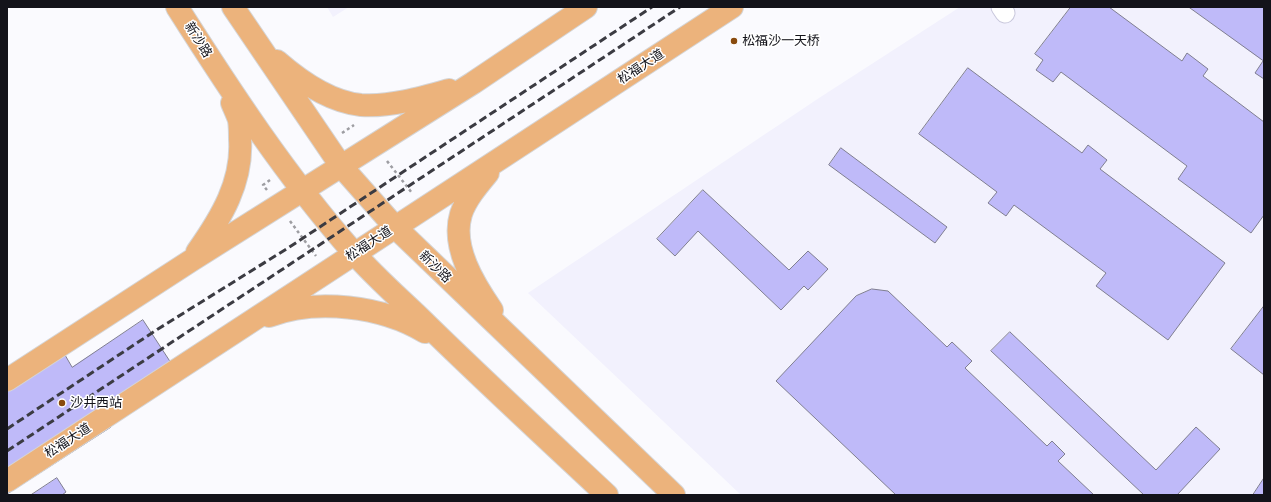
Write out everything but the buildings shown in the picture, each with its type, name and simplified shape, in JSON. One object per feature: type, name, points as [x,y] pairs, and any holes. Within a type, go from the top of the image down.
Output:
[{"type":"main road","name":"新沙路","points":[[177,7],[222,78],[266,142],[302,192],[354,254],[447,345],[607,495]]},
{"type":"main road","name":"新沙路","points":[[233,7],[341,166],[394,227],[674,495]]},
{"type":"main road","points":[[7,380],[192,260],[302,192],[473,82],[586,7]]},
{"type":"main road","name":"松福大道","points":[[7,481],[732,7]]},
{"type":"main road","points":[[259,46],[286,69],[312,87],[335,98],[360,105],[391,104],[426,96],[473,82]]},
{"type":"main road","points":[[192,260],[210,234],[226,206],[236,179],[241,154],[239,120],[222,78]]},
{"type":"main road","points":[[507,154],[482,180],[468,199],[461,214],[458,232],[464,259],[474,281],[512,340]]},
{"type":"main road","points":[[244,326],[284,311],[313,307],[343,307],[377,312],[413,324],[447,345]]},
{"type":"path","points":[[340,134],[358,122]]},
{"type":"path","points":[[387,160],[415,197]]},
{"type":"path","points":[[269,194],[263,185],[272,179]]},
{"type":"path","points":[[288,218],[319,260]]},
{"type":"shaded area","points":[[327,7],[349,7],[333,17]]},
{"type":"shaded area","points":[[960,7],[1264,7],[1264,495],[741,495],[528,293],[819,98]]},
{"type":"railway","points":[[7,429],[158,329],[288,248],[652,7]]},
{"type":"railway","points":[[7,451],[680,7]]},
{"type":"place","name":"松福沙一天桥","points":[[734,41]]},
{"type":"place","name":"沙井西站","points":[[62,403]]}]
